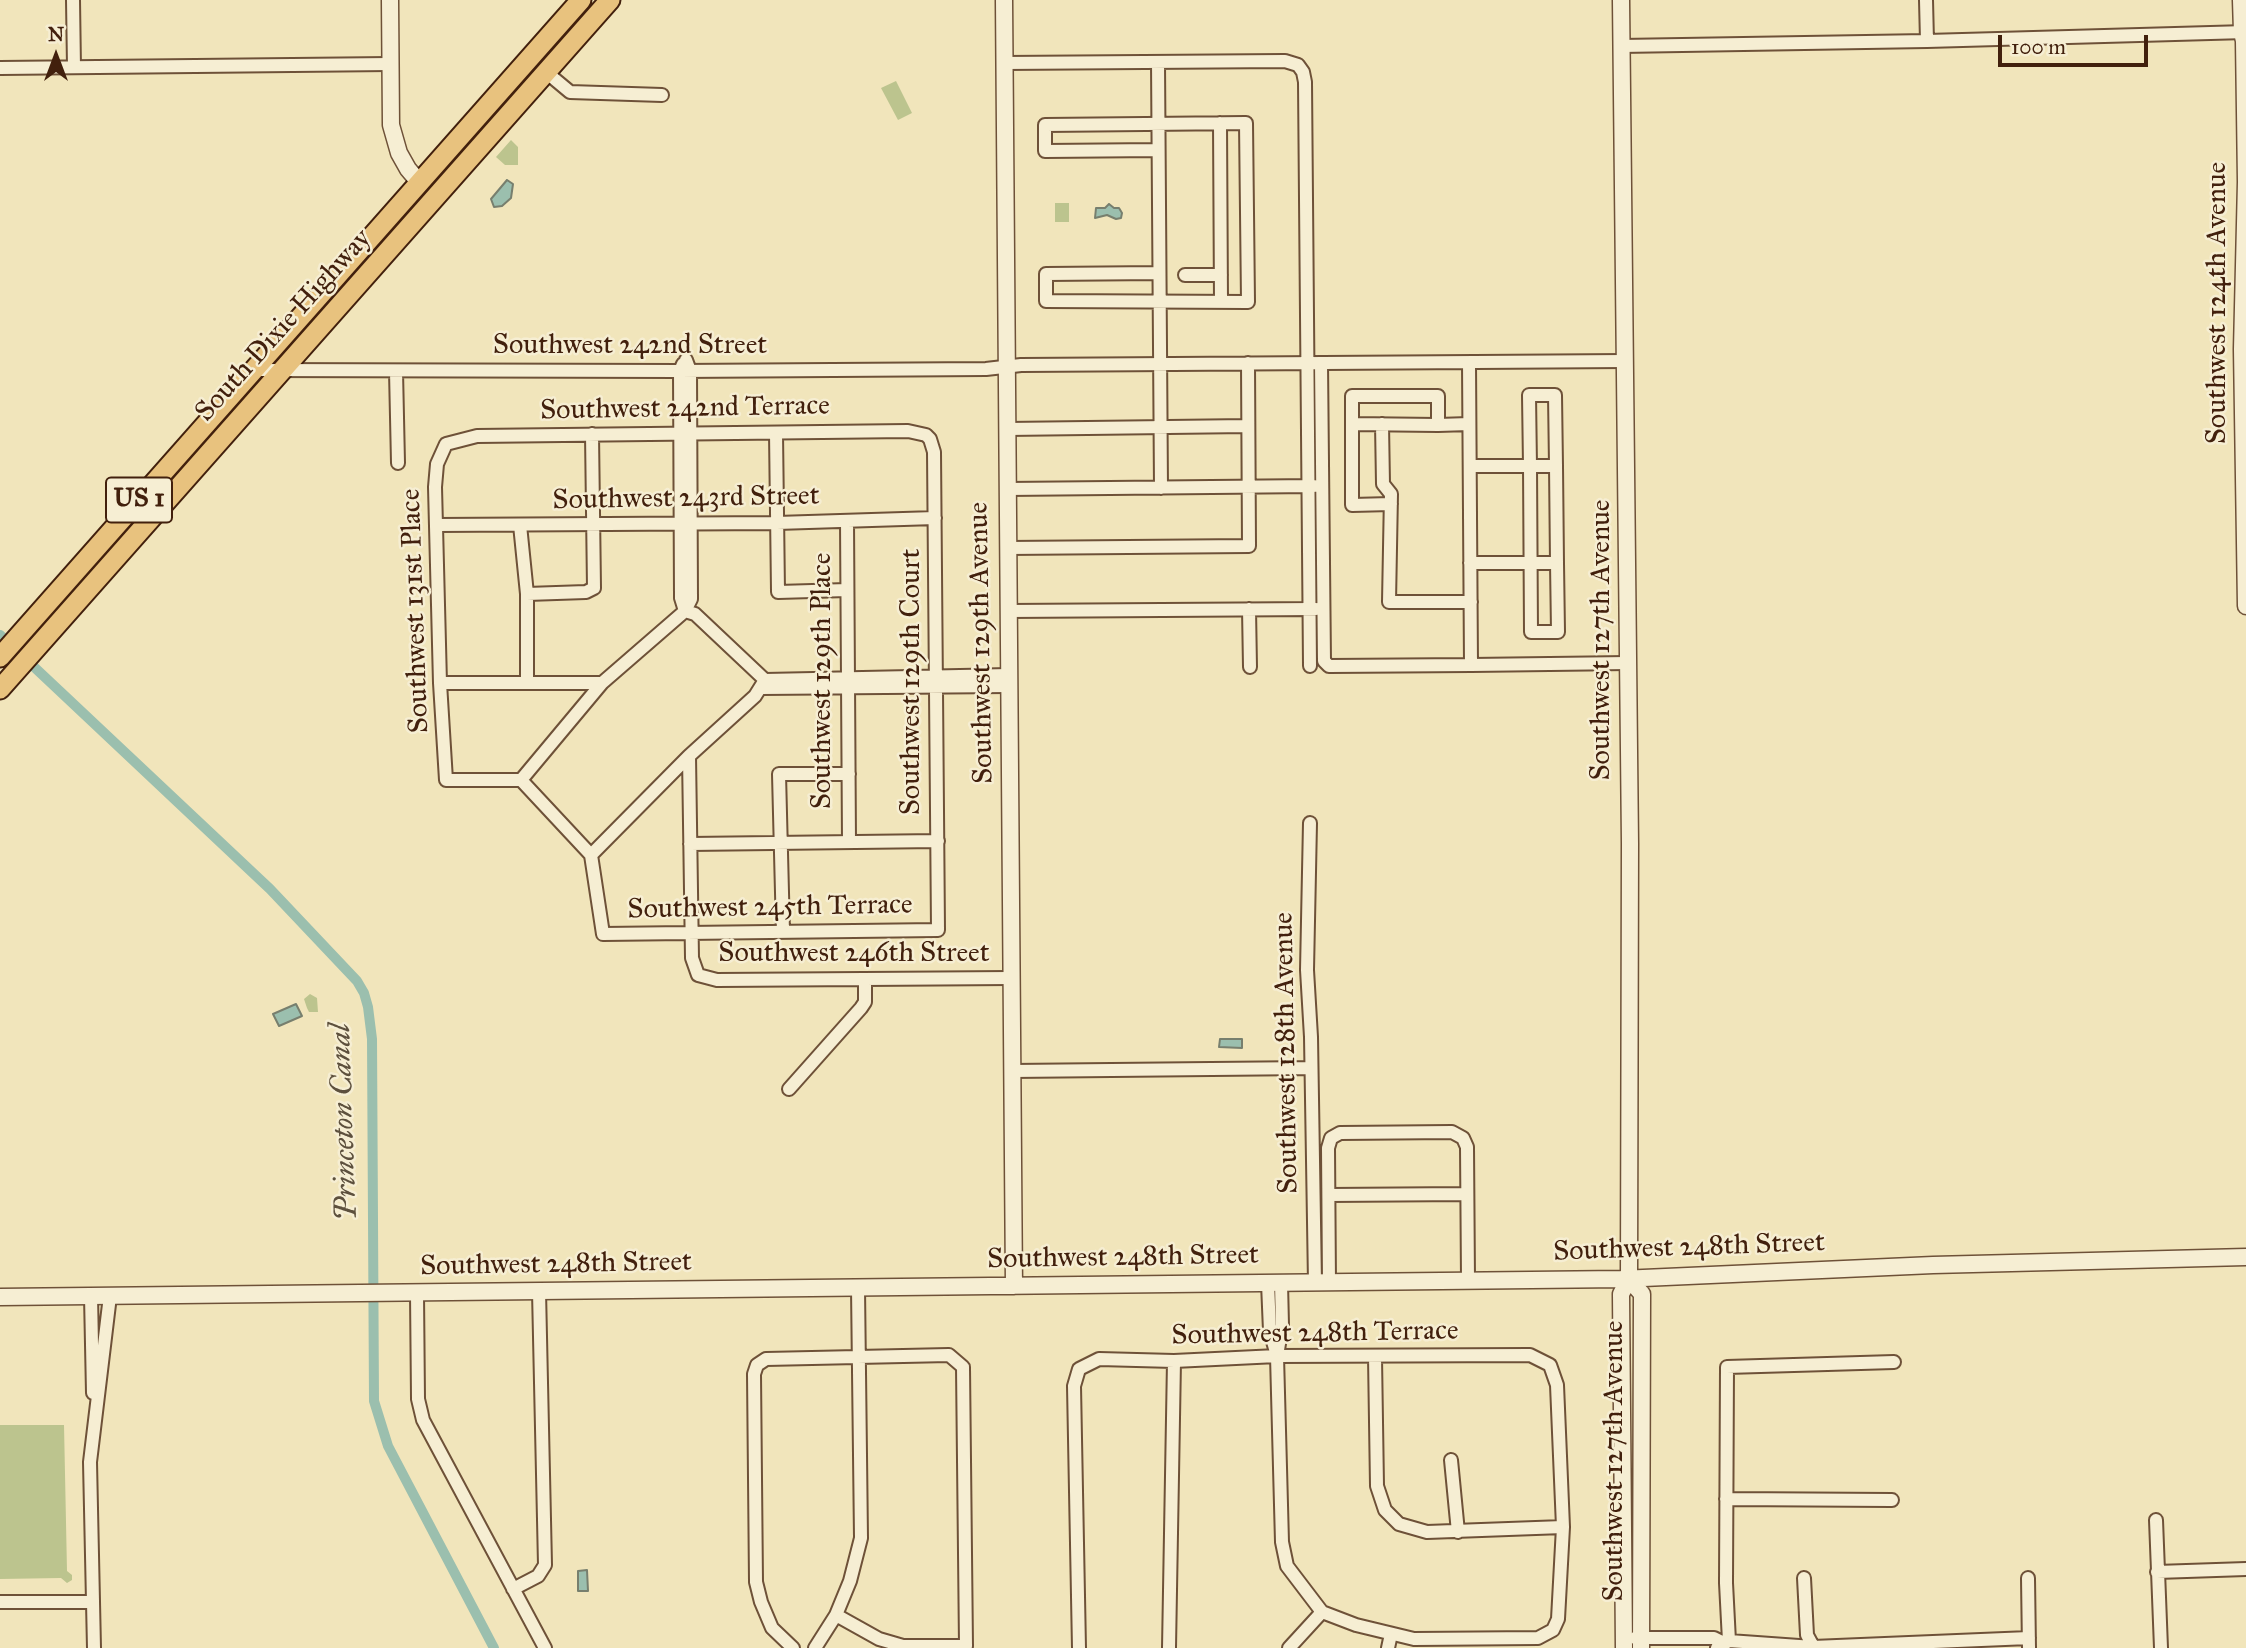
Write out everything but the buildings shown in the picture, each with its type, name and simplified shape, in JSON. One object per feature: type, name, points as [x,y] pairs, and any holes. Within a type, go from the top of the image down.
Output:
[{"type":"highway","name":"South Dixie Highway","points":[[1,655],[581,0]]},
{"type":"highway","name":"South Dixie Highway","points":[[0,688],[610,0]]},
{"type":"highway","points":[[347,297],[355,274],[412,208],[418,195],[419,182],[429,181],[444,171],[515,94],[546,72]]},
{"type":"highway","points":[[112,561],[112,547],[116,541],[189,459],[206,424]]},
{"type":"street","points":[[73,0],[74,67]]},
{"type":"street","points":[[390,0],[392,130],[399,153],[419,182]]},
{"type":"street","name":"Southwest 129th Avenue","points":[[1004,0],[1014,1286]]},
{"type":"street","name":"Southwest 127th Avenue","points":[[1621,0],[1628,663],[1629,1279],[1621,1294],[1624,1643]]},
{"type":"street","points":[[1926,0],[1927,41]]},
{"type":"street","name":"Southwest 124th Avenue","points":[[2241,0],[2246,156],[2242,395],[2246,606]]},
{"type":"street","points":[[1621,46],[2244,32]]},
{"type":"street","points":[[1004,64],[1285,61],[1298,65],[1303,72],[1310,666]]},
{"type":"street","points":[[1157,62],[1161,488]]},
{"type":"street","points":[[0,68],[390,64]]},
{"type":"street","points":[[546,72],[570,92],[662,95]]},
{"type":"street","points":[[1158,150],[1045,151],[1045,125],[1246,123],[1248,302],[1046,301],[1046,274],[1159,273]]},
{"type":"street","points":[[1220,124],[1222,302]]},
{"type":"street","points":[[1185,275],[1221,275]]},
{"type":"street","name":"Southwest 242nd Street","points":[[254,370],[685,371],[1307,362],[1626,361]]},
{"type":"street","points":[[1007,548],[1249,546],[1248,363]]},
{"type":"street","points":[[1321,363],[1324,661],[1329,666],[1628,663]]},
{"type":"street","points":[[1469,363],[1471,665]]},
{"type":"street","points":[[396,371],[397,463]]},
{"type":"street","points":[[685,371],[685,523],[681,598],[685,611]]},
{"type":"street","points":[[1529,395],[1555,395],[1558,632],[1531,632],[1530,466],[1529,395]]},
{"type":"street","points":[[1391,504],[1352,505],[1352,396],[1438,396],[1438,425]]},
{"type":"street","points":[[1352,424],[1469,424]]},
{"type":"street","points":[[1382,424],[1383,484],[1391,494],[1389,602],[1471,602]]},
{"type":"street","points":[[1007,429],[1248,426]]},
{"type":"street","name":"Southwest 242nd Terrace","points":[[446,444],[477,436],[908,431],[926,435]]},
{"type":"street","points":[[776,433],[778,592],[847,590]]},
{"type":"street","points":[[527,594],[592,591],[595,579],[593,434]]},
{"type":"street","name":"Southwest 129th Court","points":[[926,435],[934,452],[938,930]]},
{"type":"street","name":"Southwest 131st Place","points":[[446,444],[439,456],[436,476],[440,683],[446,780],[522,780]]},
{"type":"street","points":[[1469,466],[1556,466]]},
{"type":"street","points":[[1007,489],[1323,486]]},
{"type":"street","name":"Southwest 243rd Street","points":[[437,525],[777,523],[935,518]]},
{"type":"street","name":"Southwest 129th Place","points":[[847,521],[849,842]]},
{"type":"street","points":[[520,525],[527,594],[527,682]]},
{"type":"street","points":[[1470,563],[1557,563]]},
{"type":"street","points":[[1249,609],[1250,667]]},
{"type":"street","points":[[1008,611],[1323,609]]},
{"type":"street","points":[[685,611],[602,683],[522,780],[591,855],[690,756],[755,696],[763,684]]},
{"type":"street","points":[[685,611],[695,614],[763,684],[1009,681]]},
{"type":"street","points":[[440,683],[602,683]]},
{"type":"street","points":[[690,756],[692,933]]},
{"type":"street","points":[[783,932],[779,774],[849,774]]},
{"type":"street","name":"Southwest 128th Avenue","points":[[1310,823],[1307,970],[1322,1283]]},
{"type":"street","points":[[690,844],[938,841]]},
{"type":"street","name":"Southwest 245th Terrace","points":[[591,855],[603,934],[938,930]]},
{"type":"street","name":"Southwest 246th Street","points":[[692,933],[693,965],[698,975],[717,980],[1011,978]]},
{"type":"street","points":[[789,1089],[861,1008],[865,1002],[865,979]]},
{"type":"street","points":[[1012,1071],[1311,1068]]},
{"type":"street","points":[[1322,1283],[1329,1195],[1328,1148],[1332,1137],[1340,1133],[1452,1132],[1461,1135],[1467,1147],[1468,1280]]},
{"type":"street","points":[[1329,1195],[1467,1194]]},
{"type":"street","name":"Southwest 248th Street","points":[[0,1297],[1629,1279],[1933,1265],[2246,1257]]},
{"type":"street","name":"Southwest 127th Avenue","points":[[1629,1279],[1642,1294],[1641,1643]]},
{"type":"street","points":[[1275,1283],[1282,1325],[1277,1356],[1282,1542],[1287,1566],[1322,1612],[1356,1625],[1415,1639],[1538,1638],[1553,1630],[1558,1619],[1563,1527],[1427,1532],[1399,1524],[1385,1510],[1377,1486],[1375,1357]]},
{"type":"street","points":[[815,1648],[836,1615],[850,1581],[861,1538],[858,1288]]},
{"type":"street","points":[[513,1590],[538,1576],[545,1565],[538,1291]]},
{"type":"street","points":[[417,1294],[420,1410],[427,1429],[545,1648]]},
{"type":"street","points":[[91,1296],[94,1418],[90,1471],[93,1648]]},
{"type":"street","points":[[94,1418],[102,1378],[110,1296]]},
{"type":"street","points":[[793,1648],[772,1628],[756,1581],[754,1374],[757,1365],[766,1359],[949,1355],[963,1367],[966,1646],[903,1646],[879,1639],[836,1615]]},
{"type":"street","name":"Southwest 248th Terrace","points":[[1079,1648],[1074,1386],[1079,1369],[1099,1359],[1174,1361],[1277,1356],[1530,1355],[1550,1365],[1557,1385],[1563,1527]]},
{"type":"street","points":[[1169,1648],[1174,1361]]},
{"type":"street","points":[[1724,1644],[1727,1367],[1894,1362]]},
{"type":"street","points":[[1451,1460],[1458,1532]]},
{"type":"street","points":[[1726,1499],[1892,1500]]},
{"type":"street","points":[[2156,1520],[2161,1648]]},
{"type":"street","points":[[2157,1572],[2246,1569]]},
{"type":"street","points":[[1804,1578],[1807,1635],[1813,1647]]},
{"type":"street","points":[[1624,1643],[1714,1637],[1724,1644],[1813,1647],[2029,1643],[2028,1578]]},
{"type":"street","points":[[0,1602],[92,1602]]},
{"type":"street","points":[[1289,1648],[1322,1612]]},
{"type":"street","points":[[1388,1648],[1391,1634]]},
{"type":"green space","points":[[896,81],[912,113],[898,120],[881,88]]},
{"type":"green space","points":[[511,140],[518,147],[518,165],[505,165],[496,157]]},
{"type":"green space","points":[[1055,203],[1069,203],[1069,222],[1055,222]]},
{"type":"green space","points":[[310,994],[317,998],[318,1012],[309,1012],[307,1008],[304,999]]},
{"type":"green space","points":[[0,1425],[64,1425],[67,1571],[72,1575],[72,1580],[67,1583],[61,1578],[0,1579]]},
{"type":"shaded area","points":[[507,180],[513,184],[511,198],[502,206],[494,207],[491,199]]},
{"type":"shaded area","points":[[1109,204],[1119,208],[1121,218],[1107,215],[1095,218],[1096,208],[1105,208]]},
{"type":"shaded area","points":[[296,1004],[302,1016],[279,1026],[273,1014]]},
{"type":"shaded area","points":[[1220,1039],[1242,1039],[1242,1048],[1219,1047]]},
{"type":"shaded area","points":[[587,1570],[588,1591],[578,1591],[578,1571]]},
{"type":"waterway","name":"Princeton Canal","points":[[0,635],[270,889],[357,981],[364,993],[372,1039],[374,1401],[388,1446],[494,1648]]}]
